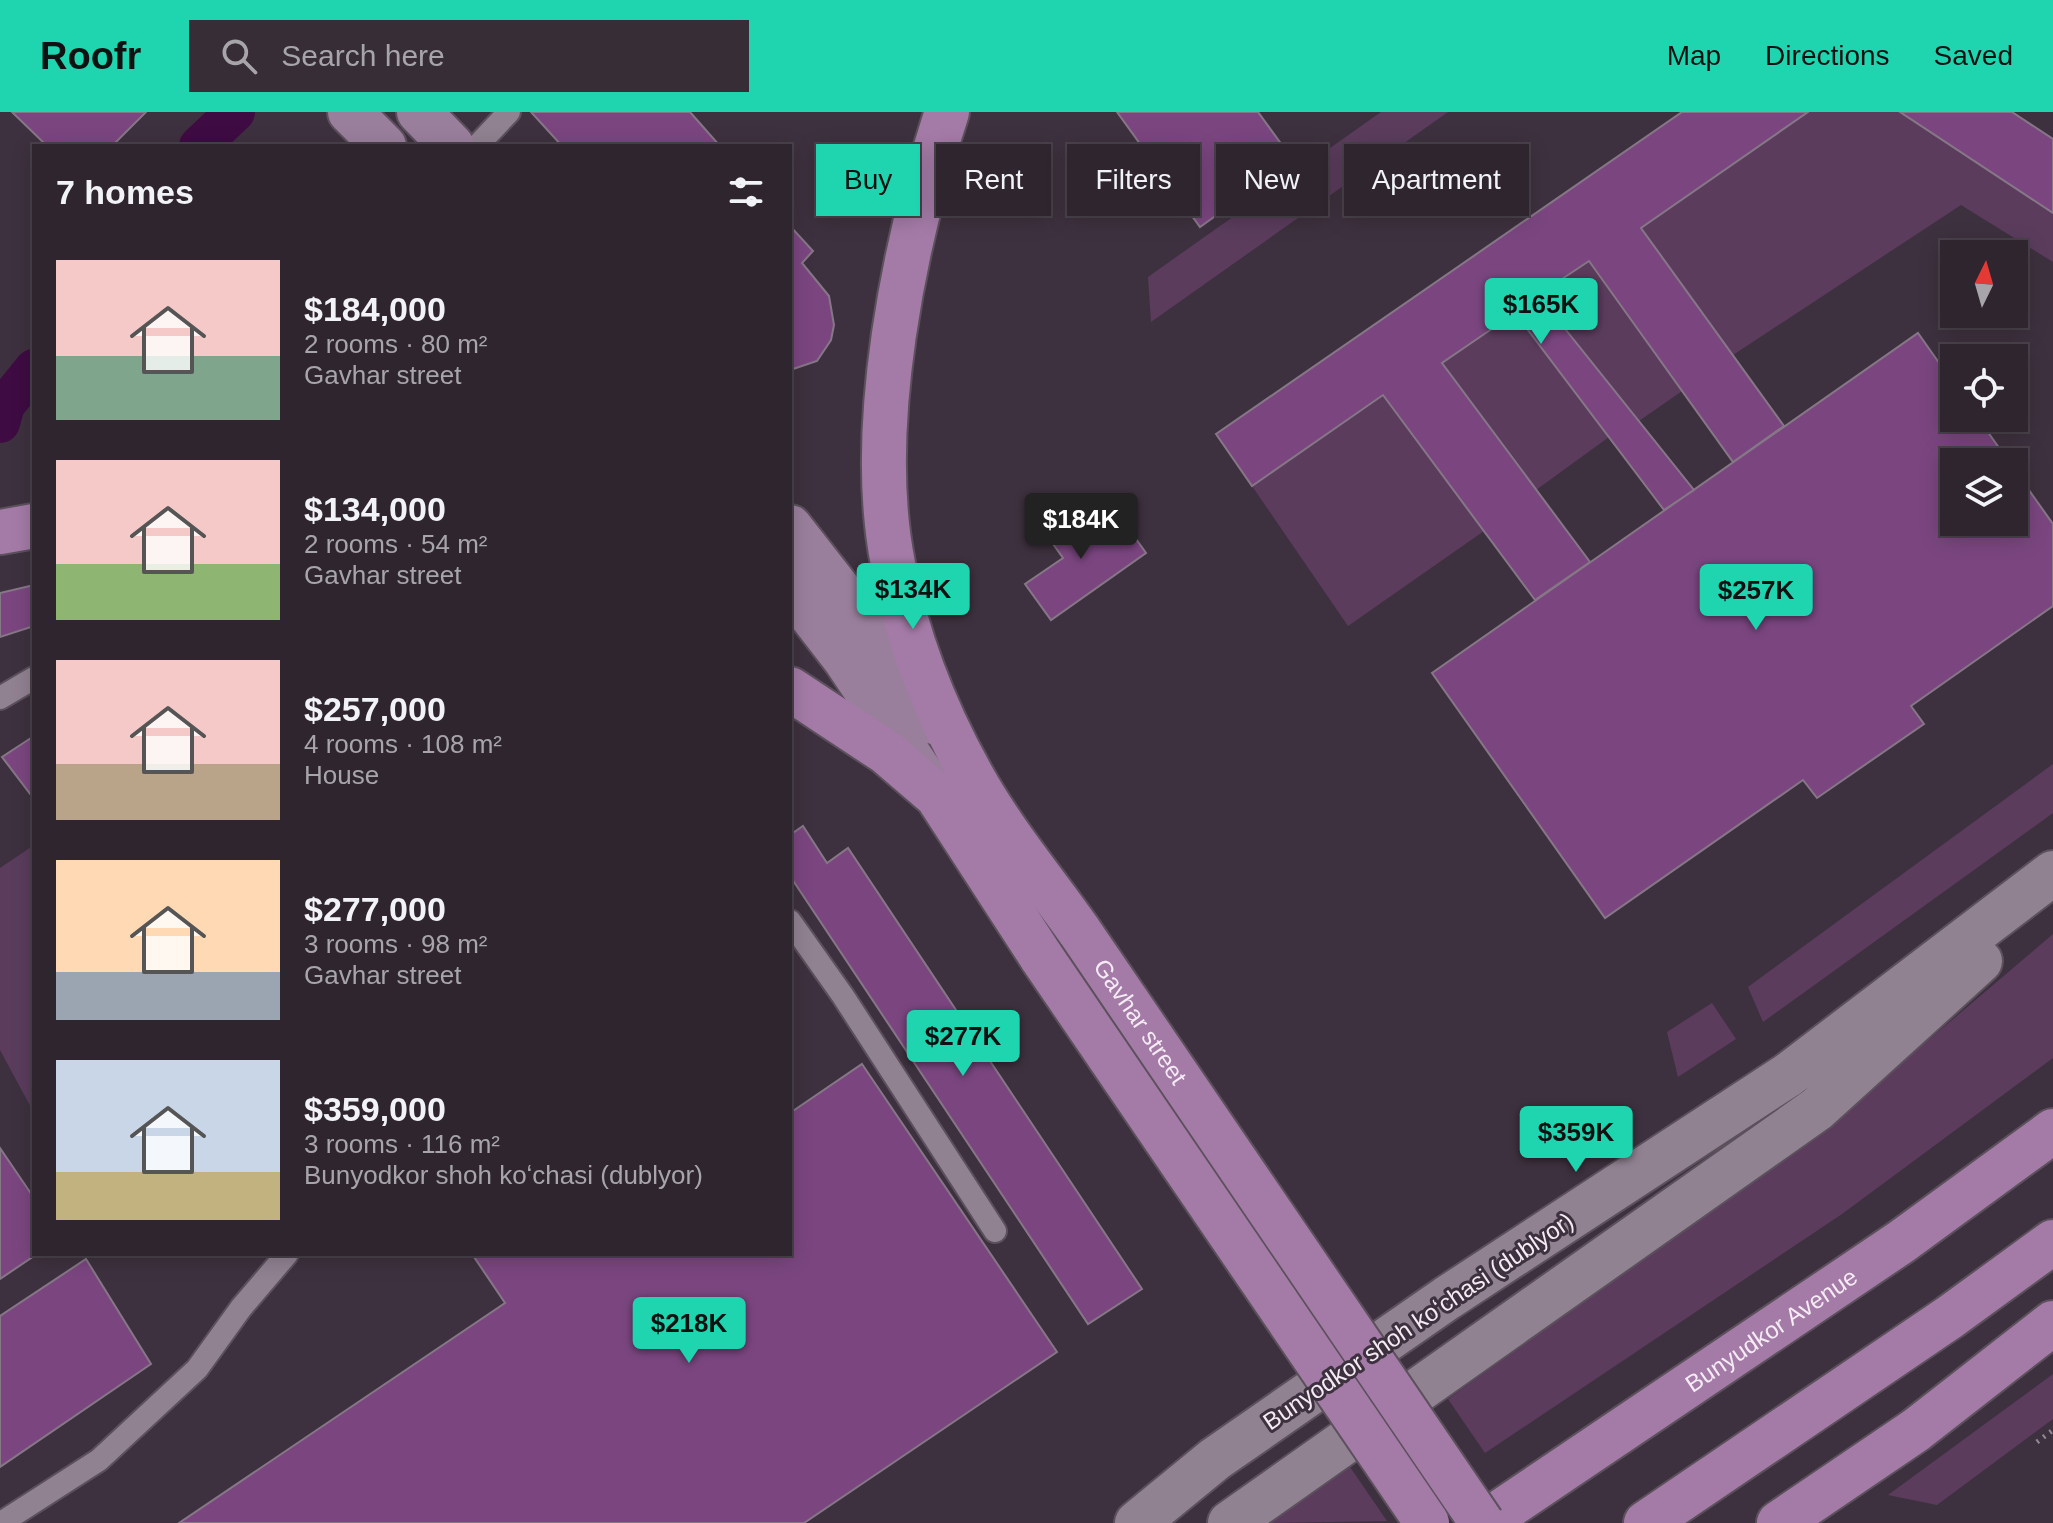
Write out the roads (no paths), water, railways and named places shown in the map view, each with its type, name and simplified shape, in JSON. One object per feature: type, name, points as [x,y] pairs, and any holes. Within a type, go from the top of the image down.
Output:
[{"type":"main road","points":[[350,112],[382,144]]},
{"type":"main road","points":[[419,112],[450,144]]},
{"type":"main road","points":[[947,112],[914,231],[895,333],[885,453],[892,561],[905,616],[941,714],[956,788]]},
{"type":"main road","points":[[0,532],[32,526]]},
{"type":"main road","name":"Gavhar street","points":[[792,530],[872,632],[1042,958],[1427,1523]]},
{"type":"main road","name":"Gavhar street","points":[[792,591],[845,659],[1080,932],[1483,1523]]},
{"type":"main road","points":[[792,690],[887,753],[956,788]]},
{"type":"main road","name":"Bunyudkor Avenue","points":[[1483,1523],[1901,1242],[2053,1131]]},
{"type":"main road","points":[[1646,1523],[1950,1317],[2053,1242]]},
{"type":"main road","points":[[1950,1317],[2053,1269]]},
{"type":"main road","points":[[1791,1522],[2053,1323]]},
{"type":"street","name":"Bunyodkor shoh koʻchasi (dublyor)","points":[[1137,1523],[1215,1459],[1447,1298],[1788,1075],[2053,873]]},
{"type":"street","points":[[1230,1523],[1817,1109],[2053,894]]},
{"type":"lane","points":[[479,144],[509,112]]},
{"type":"lane","points":[[0,698],[32,679]]},
{"type":"lane","points":[[792,924],[843,996],[995,1231]]},
{"type":"lane","points":[[1,1523],[99,1460],[197,1369],[241,1308],[285,1256]]},
{"type":"waterway","points":[[201,144],[235,112]]},
{"type":"waterway","points":[[0,423],[5,405],[32,371]]}]
